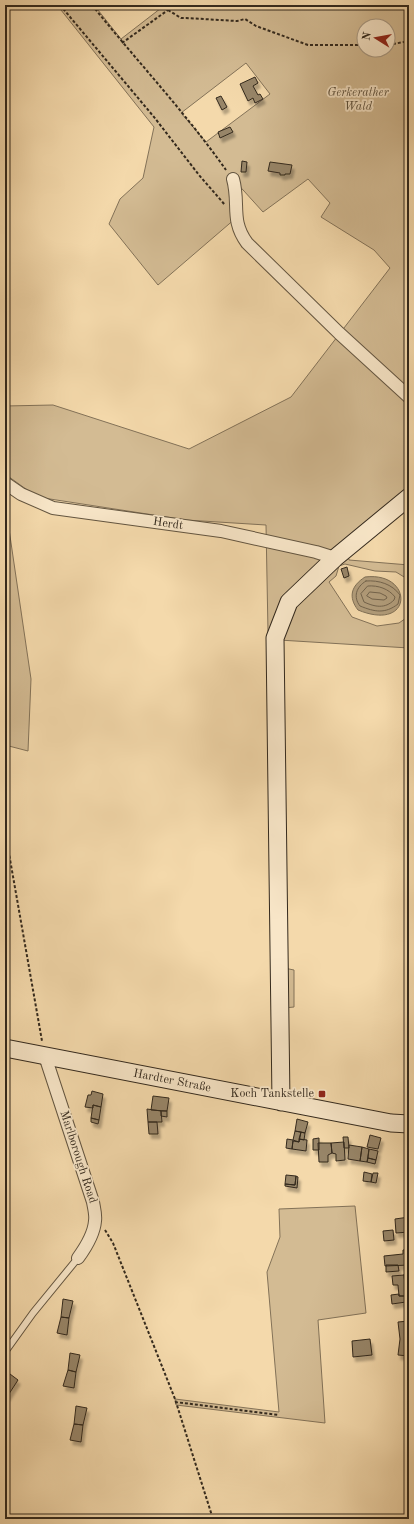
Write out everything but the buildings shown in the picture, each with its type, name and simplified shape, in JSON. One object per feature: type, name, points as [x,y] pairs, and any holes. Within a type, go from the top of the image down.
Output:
[{"type":"street","points":[[233,179],[236,191],[236,218],[240,234],[247,243],[339,333],[409,397]]},
{"type":"street","name":"Herdt","points":[[5,482],[21,494],[53,508],[221,531],[316,552],[335,558]]},
{"type":"street","points":[[281,1102],[275,638],[289,602],[335,558],[409,497]]},
{"type":"street","name":"Hardter Straße","points":[[5,1048],[391,1123],[409,1124]]},
{"type":"street","name":"Marlborough Road","points":[[45,1056],[93,1202],[95,1221],[89,1240],[78,1258]]},
{"type":"lane","name":"Marlborough Road","points":[[5,1352],[33,1313],[78,1258]]},
{"type":"path","points":[[60,5],[154,116],[199,175],[236,218]]},
{"type":"path","points":[[92,5],[122,43],[206,142],[233,179]]},
{"type":"path","points":[[122,43],[168,10],[170,5]]},
{"type":"path","points":[[168,10],[181,18],[236,21],[245,19],[256,26],[308,45],[356,45]]},
{"type":"path","points":[[396,43],[409,41]]},
{"type":"path","points":[[5,831],[45,1056]]},
{"type":"path","points":[[95,1221],[105,1230],[113,1243],[175,1402],[213,1519]]},
{"type":"path","points":[[175,1402],[279,1415]]},
{"type":"green space","name":"Gerkerather Wald","points":[[57,5],[94,5],[121,39],[165,5],[409,5],[409,506],[348,555],[349,560],[409,565],[409,580],[396,572],[375,571],[345,564],[339,566],[336,576],[329,582],[352,617],[377,626],[399,623],[409,616],[409,648],[279,640],[268,632],[266,525],[186,520],[37,497],[5,474],[5,406],[53,405],[189,449],[291,397],[390,268],[374,250],[321,217],[330,203],[308,179],[263,212],[234,180],[236,218],[158,285],[109,224],[120,199],[143,178],[154,127]],"holes":[[[246,63],[270,94],[206,142],[181,113]]]},
{"type":"green space","points":[[5,502],[31,679],[28,751],[5,745]]},
{"type":"green space","points":[[284,968],[294,970],[294,1007],[284,1008]]},
{"type":"green space","points":[[355,1206],[366,1313],[318,1320],[325,1423],[176,1405],[175,1399],[279,1412],[267,1272],[280,1237],[279,1209]]},
{"type":"water","points":[[365,577],[381,578],[392,583],[399,591],[401,600],[398,608],[390,614],[376,615],[358,610],[353,601],[352,592],[360,580]]},
{"type":"place","name":"Koch Tankstelle","points":[[322,1094]]}]
